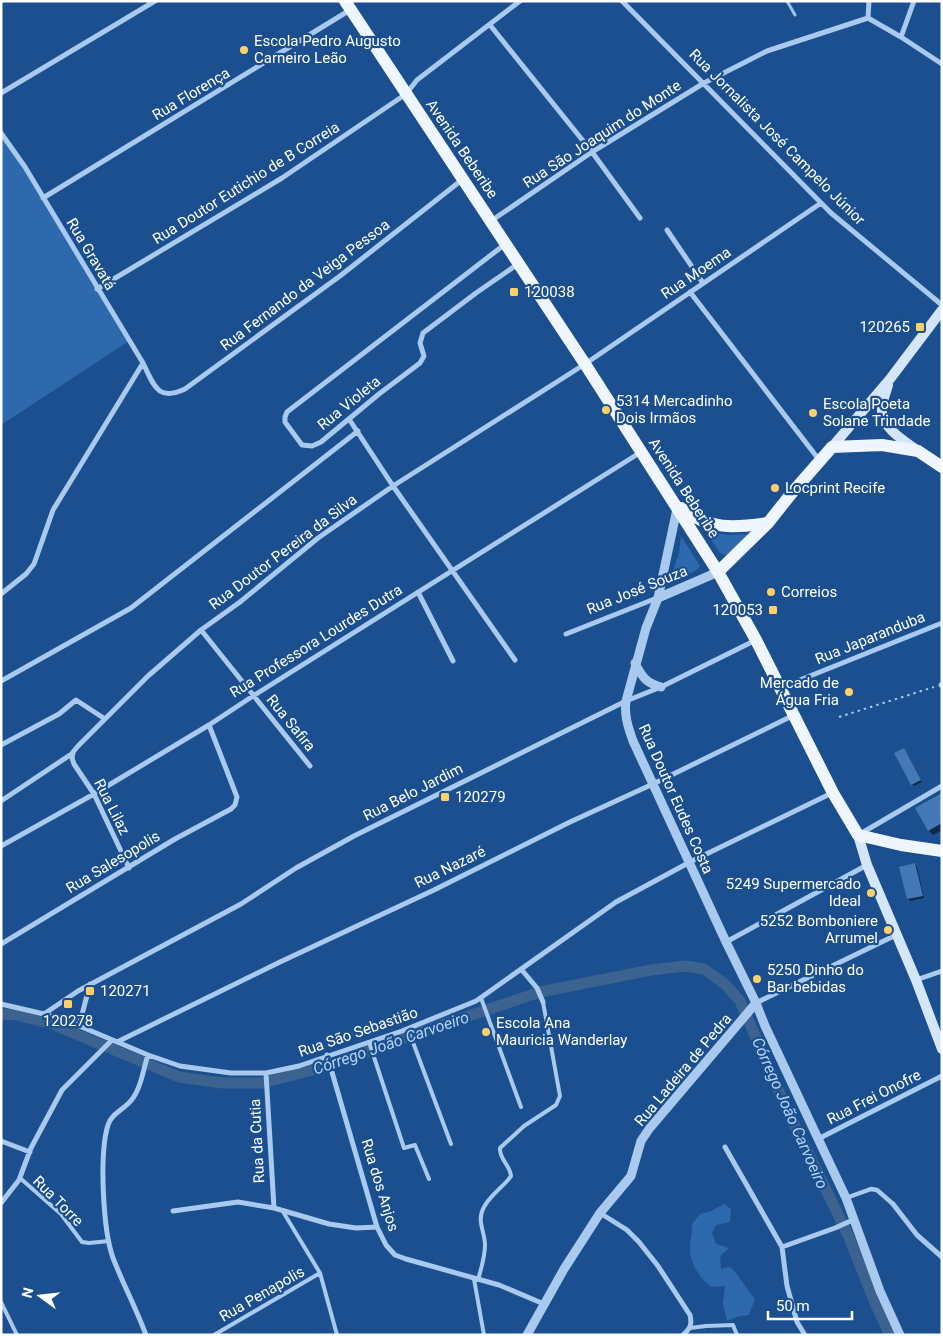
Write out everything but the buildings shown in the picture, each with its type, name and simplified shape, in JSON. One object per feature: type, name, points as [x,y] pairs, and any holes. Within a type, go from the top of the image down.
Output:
[{"type":"main road","name":"Avenida Beberibe","points":[[348,6],[585,364],[718,572],[756,640],[833,793],[858,835]]},
{"type":"main road","points":[[718,572],[768,523],[890,379],[942,310]]},
{"type":"main road","points":[[890,379],[882,404],[883,417],[892,429],[918,451],[942,467]]},
{"type":"main road","points":[[832,447],[882,445],[918,451]]},
{"type":"main road","points":[[675,505],[694,518],[711,524],[749,526],[768,523]]},
{"type":"main road","points":[[942,851],[901,845],[858,835],[867,865],[916,980],[942,1049]]},
{"type":"street","points":[[1,94],[155,1]]},
{"type":"street","name":"Rua Doutor Eutichio de B Correia","points":[[97,289],[282,178],[406,94],[417,80],[520,1]]},
{"type":"street","name":"Rua Jornalista José Campelo Júnior","points":[[622,1],[831,213],[942,305]]},
{"type":"street","points":[[869,1],[868,18],[942,64]]},
{"type":"street","points":[[901,37],[914,1]]},
{"type":"street","name":"Rua Florença","points":[[43,198],[348,6]]},
{"type":"street","name":"Rua São Joaquim do Monte","points":[[490,221],[592,152],[704,83],[767,51],[868,18]]},
{"type":"street","points":[[490,25],[592,152],[640,218]]},
{"type":"street","name":"Rua Gravatá","points":[[1,133],[25,167],[143,364],[156,389]]},
{"type":"street","name":"Rua Fernando da Veiga Pessoa","points":[[156,389],[164,394],[175,394],[185,389],[340,276],[463,179]]},
{"type":"street","name":"Rua Moema","points":[[585,364],[821,203]]},
{"type":"street","points":[[667,230],[703,283]]},
{"type":"street","name":"Rua Violeta","points":[[505,244],[286,412],[285,422],[302,445],[307,446],[321,442],[420,363],[424,356],[420,343],[424,334],[476,293],[518,264]]},
{"type":"street","points":[[690,292],[820,461]]},
{"type":"street","points":[[1,594],[26,574],[34,564],[53,510],[143,364]]},
{"type":"street","name":"Rua Doutor Pereira da Silva","points":[[1,802],[73,755],[105,719],[148,676],[201,630],[240,602],[318,538],[393,486],[585,364]]},
{"type":"street","name":"Rua Violeta","points":[[349,418],[393,486],[515,660]]},
{"type":"street","points":[[1,681],[131,608],[358,431]]},
{"type":"street","name":"Rua Professora Lourdes Dutra","points":[[1,846],[94,794],[209,725],[641,452]]},
{"type":"street","name":"Rua Doutor Eudes Costa","points":[[675,505],[658,598],[635,663],[626,700],[627,725],[754,1006],[846,1198],[852,1220],[880,1291],[900,1335]]},
{"type":"street","name":"Rua José Souza","points":[[566,634],[718,572]]},
{"type":"street","points":[[418,592],[453,661]]},
{"type":"street","name":"Rua Japaranduba","points":[[780,688],[942,623]]},
{"type":"street","points":[[201,630],[253,696]]},
{"type":"street","name":"Rua Belo Jardim","points":[[44,1014],[90,984],[241,904],[296,868],[354,836],[626,700],[661,687],[756,640]]},
{"type":"street","points":[[635,663],[645,680],[661,687]]},
{"type":"street","name":"Rua Safira","points":[[253,696],[310,766]]},
{"type":"street","points":[[1,745],[60,714],[76,700],[105,719]]},
{"type":"street","name":"Rua Nazaré","points":[[1,1203],[20,1178],[30,1152],[62,1090],[115,1041],[434,890],[794,714]]},
{"type":"street","name":"Rua Salesopolis","points":[[1,944],[175,839],[231,809],[237,801],[237,797],[209,725]]},
{"type":"street","name":"Rua Lilaz","points":[[73,755],[74,764],[94,794],[129,868]]},
{"type":"street","points":[[858,835],[942,786]]},
{"type":"street","name":"Rua São Sebastião","points":[[1,1004],[44,1014],[79,1026],[115,1041],[147,1058],[205,1070],[266,1076],[408,1029],[465,1007],[481,998],[616,902],[690,862],[833,793]]},
{"type":"street","points":[[726,942],[867,865]]},
{"type":"street","points":[[754,1006],[896,935]]},
{"type":"street","points":[[521,969],[537,988],[543,1002]]},
{"type":"street","points":[[916,980],[942,970]]},
{"type":"street","points":[[79,1026],[90,984]]},
{"type":"street","name":"Rua Ladeira de Pedra","points":[[528,1335],[564,1269],[600,1212],[631,1176],[641,1142],[649,1129],[754,1006]]},
{"type":"street","name":"Rua dos Anjos","points":[[327,1055],[377,1227],[386,1245],[396,1255],[406,1259],[499,1285],[544,1304]]},
{"type":"street","points":[[146,1335],[138,1311],[112,1256],[105,1222],[103,1175],[106,1130],[110,1119],[134,1098],[139,1088],[147,1058]]},
{"type":"street","name":"Rua da Cutia","points":[[266,1076],[274,1208]]},
{"type":"street","name":"Rua Frei Onofre","points":[[818,1139],[942,1076]]},
{"type":"street","points":[[1,1141],[30,1152]]},
{"type":"street","points":[[725,1147],[782,1247],[787,1286],[797,1322],[805,1335]]},
{"type":"street","points":[[846,1198],[870,1189],[877,1190],[892,1204],[917,1235],[942,1257]]},
{"type":"street","points":[[173,1210],[238,1202],[274,1208],[329,1224],[356,1228],[377,1227]]},
{"type":"street","points":[[600,1212],[627,1230],[658,1266],[690,1315],[692,1324],[684,1335]]},
{"type":"street","points":[[782,1247],[852,1220]]},
{"type":"lane","points":[[481,998],[521,1107]]},
{"type":"lane","points":[[484,1335],[476,1280],[484,1255],[485,1244],[480,1225],[481,1213],[485,1205],[511,1176],[508,1167],[501,1157],[500,1148],[524,1126],[556,1105],[560,1096],[543,1002]]},
{"type":"lane","points":[[408,1029],[451,1144]]},
{"type":"lane","points":[[369,1042],[404,1148],[415,1145],[429,1179]]},
{"type":"lane","name":"Rua Torre","points":[[20,1178],[61,1214],[82,1242],[89,1243],[109,1240]]},
{"type":"lane","points":[[282,1210],[320,1273],[337,1335]]},
{"type":"lane","name":"Rua Penapolis","points":[[214,1335],[320,1273]]},
{"type":"lane","points":[[1,1302],[17,1335]]},
{"type":"lane","points":[[690,1328],[733,1326],[737,1335]]},
{"type":"path","points":[[839,717],[941,685]]},
{"type":"shaded area","points":[[1,133],[25,167],[129,341],[1,425]]},
{"type":"shaded area","points":[[706,532],[729,535],[749,534],[728,556],[720,553]]},
{"type":"shaded area","points":[[681,536],[700,566],[698,569],[671,583],[670,580],[679,553]]},
{"type":"shaded area","points":[[724,1204],[731,1209],[730,1222],[716,1225],[712,1233],[716,1244],[729,1248],[720,1256],[721,1269],[730,1267],[755,1299],[749,1315],[727,1321],[723,1304],[725,1286],[711,1287],[703,1280],[696,1270],[690,1254],[692,1224],[700,1214]]},
{"type":"waterway","points":[[787,1],[795,15]]},
{"type":"waterway","name":"Córrego João Carvoeiro","points":[[1,1014],[16,1015],[52,1024],[179,1077],[223,1083],[262,1083],[324,1067],[540,992],[651,970],[685,966],[704,969],[726,985],[740,1001],[784,1103],[848,1235],[890,1335]]},
{"type":"place","name":"Escola Pedro Augusto Carneiro Leão","points":[[244,50]]},
{"type":"place","name":"120038","points":[[514,292]]},
{"type":"place","name":"120265","points":[[920,327]]},
{"type":"place","name":"5314 Mercadinho Dois Irmãos","points":[[606,410]]},
{"type":"place","name":"Escola Poeta Solane Trindade","points":[[813,413]]},
{"type":"place","name":"Locprint Recife","points":[[775,488]]},
{"type":"place","name":"Correios","points":[[771,592]]},
{"type":"place","name":"120053","points":[[773,610]]},
{"type":"place","name":"Mercado de Água Fria","points":[[849,692]]},
{"type":"place","name":"120279","points":[[445,797]]},
{"type":"place","name":"5249 Supermercado Ideal","points":[[871,893]]},
{"type":"place","name":"5252 Bomboniere Arrumel","points":[[888,930]]},
{"type":"place","name":"5250 Dinho do Bar bebidas","points":[[757,979]]},
{"type":"place","name":"120271","points":[[90,991]]},
{"type":"place","name":"120278","points":[[68,1004]]},
{"type":"place","name":"Escola Ana Mauricia Wanderlay","points":[[486,1032]]}]
